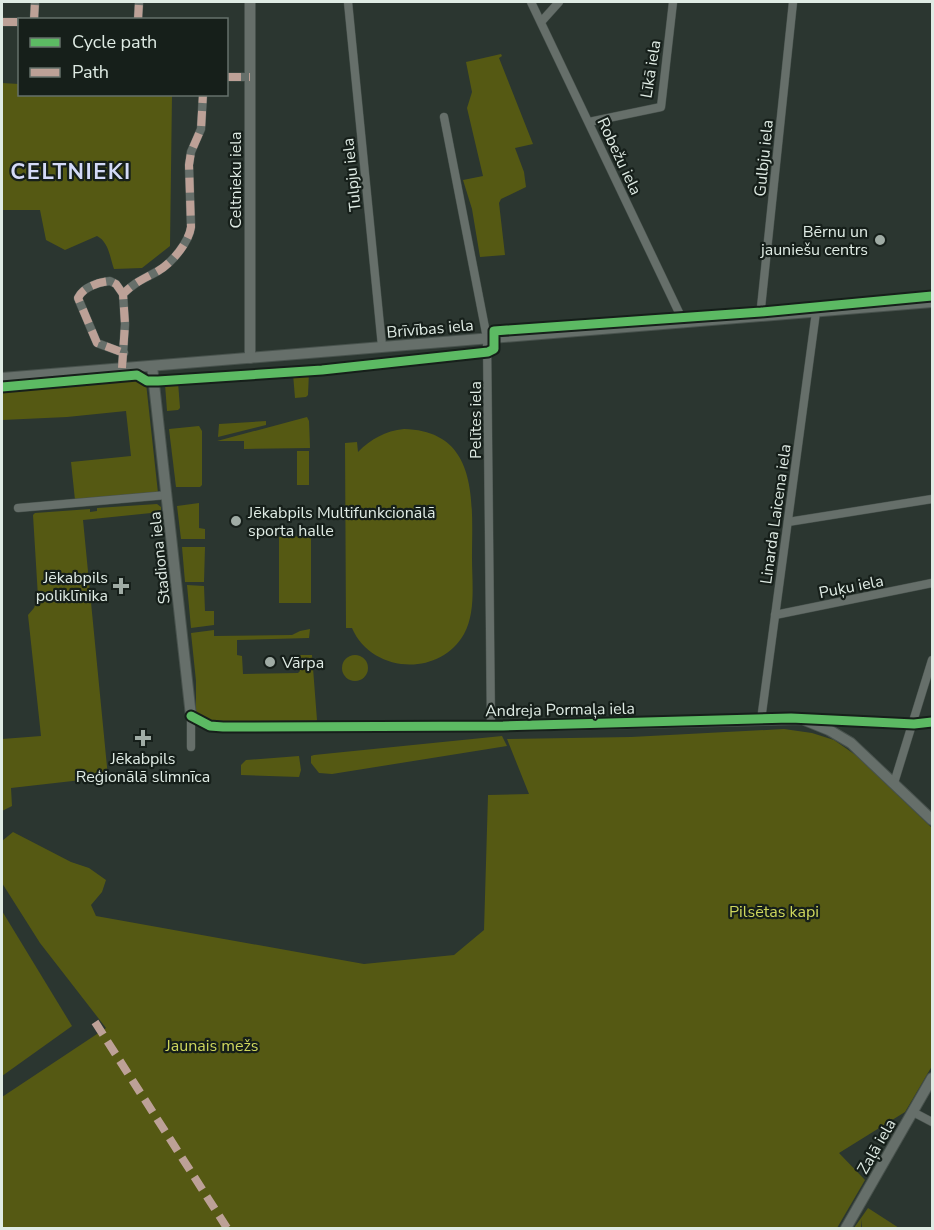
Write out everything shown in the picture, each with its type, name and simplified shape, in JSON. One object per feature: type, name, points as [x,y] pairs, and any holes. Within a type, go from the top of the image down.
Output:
[{"type":"street","points":[[34,2],[34,18]]},
{"type":"street","points":[[138,18],[139,2]]},
{"type":"street","name":"Celtnieku iela","points":[[249,2],[250,358]]},
{"type":"street","name":"Tulpju iela","points":[[348,2],[382,346]]},
{"type":"street","name":"Robežu iela","points":[[531,2],[684,323]]},
{"type":"street","points":[[541,22],[560,2]]},
{"type":"street","name":"Līkā iela","points":[[589,122],[661,107],[673,2]]},
{"type":"street","name":"Gulbju iela","points":[[760,317],[793,2]]},
{"type":"street","points":[[2,22],[18,22]]},
{"type":"street","points":[[228,77],[250,77]]},
{"type":"street","points":[[123,294],[142,278],[162,268],[190,235],[189,165],[191,152],[201,129],[203,96]]},
{"type":"street","name":"Pelītes iela","points":[[444,117],[487,338],[490,726]]},
{"type":"street","points":[[123,368],[126,324],[123,294],[110,280],[87,289],[78,298],[97,343],[124,353]]},
{"type":"street","name":"Brīvības iela","points":[[2,378],[933,302]]},
{"type":"street","name":"Linarda Laicena iela","points":[[761,720],[816,312]]},
{"type":"street","name":"Stadiona iela","points":[[152,366],[191,716],[191,747]]},
{"type":"street","points":[[18,508],[167,495]]},
{"type":"street","points":[[788,522],[933,499]]},
{"type":"street","name":"Puķu iela","points":[[775,615],[933,583]]},
{"type":"street","points":[[894,783],[933,660]]},
{"type":"street","name":"Andreja Pormaļa iela","points":[[191,716],[210,726],[223,727],[490,726],[802,719],[914,724],[933,722]]},
{"type":"street","points":[[802,719],[829,730],[851,743],[933,820]]},
{"type":"street","name":"Zaļā iela","points":[[846,1228],[933,1078]]},
{"type":"street","points":[[913,1112],[933,1122]]},
{"type":"green space","points":[[501,54],[499,58],[533,144],[515,148],[524,172],[526,187],[501,199],[499,203],[505,255],[480,257],[472,209],[463,180],[483,176],[467,108],[472,92],[466,62]]},
{"type":"green space","points":[[2,83],[18,84],[18,96],[172,96],[170,246],[142,268],[114,269],[107,246],[97,236],[65,250],[46,240],[40,210],[2,210]]},
{"type":"green space","points":[[309,372],[308,395],[295,398],[293,374]]},
{"type":"green space","points":[[137,379],[146,383],[158,493],[75,500],[71,462],[131,456],[126,411],[2,420],[2,389]]},
{"type":"green space","points":[[178,382],[180,408],[167,411],[165,384]]},
{"type":"green space","points":[[307,417],[310,448],[244,449],[244,441],[217,441]]},
{"type":"green space","points":[[266,421],[266,425],[218,437],[219,424]]},
{"type":"green space","points":[[199,426],[202,431],[202,485],[200,487],[176,487],[169,429]]},
{"type":"green space","points":[[404,429],[429,433],[447,442],[459,456],[471,494],[473,587],[468,625],[453,648],[439,658],[423,663],[406,664],[389,661],[374,654],[361,643],[352,628],[346,628],[345,443],[357,442],[358,452],[379,436]]},
{"type":"green space","points":[[297,451],[309,451],[309,485],[297,485]]},
{"type":"green space","points":[[199,503],[199,528],[205,529],[205,539],[181,539],[177,506]]},
{"type":"green space","points":[[157,504],[161,507],[161,512],[83,520],[108,777],[11,788],[12,806],[2,811],[2,739],[41,736],[28,615],[34,608],[38,597],[33,515],[90,509],[90,512],[97,511],[97,508]]},
{"type":"green space","points":[[311,536],[311,603],[279,603],[279,537]]},
{"type":"green space","points":[[182,547],[205,547],[204,582],[185,582]]},
{"type":"green space","points":[[187,585],[204,586],[205,611],[214,611],[214,625],[191,628]]},
{"type":"green space","points":[[310,629],[309,638],[237,640],[237,655],[242,656],[243,674],[298,673],[300,671],[298,655],[312,655],[317,720],[315,722],[211,722],[196,713],[196,681],[191,633],[214,630],[214,636],[292,635]]},
{"type":"green space","points":[[355,655],[365,658],[368,668],[365,678],[355,681],[345,678],[342,668],[345,658]]},
{"type":"green space","name":"Pilsētas kapi","points":[[784,729],[812,733],[834,740],[857,756],[932,828],[932,1066],[905,1112],[839,1153],[865,1180],[837,1228],[2,1228],[2,1097],[106,1028],[40,943],[2,883],[2,841],[13,832],[71,862],[89,868],[106,880],[102,892],[91,905],[96,916],[364,964],[454,955],[484,930],[488,795],[529,794],[507,739],[631,737]]},
{"type":"green space","points":[[502,736],[507,746],[332,774],[319,773],[311,763],[311,756],[314,755]]},
{"type":"green space","points":[[299,756],[301,770],[299,777],[241,775],[241,765],[246,760]]},
{"type":"green space","points":[[2,911],[72,1026],[2,1076]]},
{"type":"green space","points":[[868,1208],[899,1228],[862,1228],[862,1219],[861,1228],[854,1228]]},
{"type":"marked path","points":[[34,18],[35,2]]},
{"type":"marked path","points":[[138,18],[139,2]]},
{"type":"marked path","points":[[2,22],[18,22]]},
{"type":"marked path","points":[[228,77],[250,77]]},
{"type":"marked path","points":[[122,368],[125,324],[123,294],[136,283],[169,263],[179,252],[190,233],[189,165],[191,152],[201,129],[203,96]]},
{"type":"marked path","points":[[123,294],[116,284],[110,281],[92,286],[78,298],[97,343],[124,353]]},
{"type":"marked path","points":[[95,1022],[227,1228]]},
{"type":"cycle path","points":[[2,387],[137,375],[147,381],[158,381],[322,370],[488,352],[494,349],[494,331],[761,312],[932,296]]},
{"type":"cycle path","points":[[191,716],[210,726],[223,727],[503,726],[791,718],[914,724],[932,722]]},
{"type":"place","name":"Bērnu un jauniešu centrs","points":[[880,240]]},
{"type":"place","name":"Jēkabpils Multifunkcionālā sporta halle","points":[[236,521]]},
{"type":"place","name":"Jēkabpils poliklīnika","points":[[121,586]]},
{"type":"place","name":"Vārpa","points":[[270,662]]},
{"type":"place","name":"Jēkabpils Reģionālā slimnīca","points":[[143,738]]},
{"type":"district","name":"CELTNIEKI","points":[[71,171]]},
{"type":"park label","name":"Jaunais mežs","points":[[212,1045]]}]
